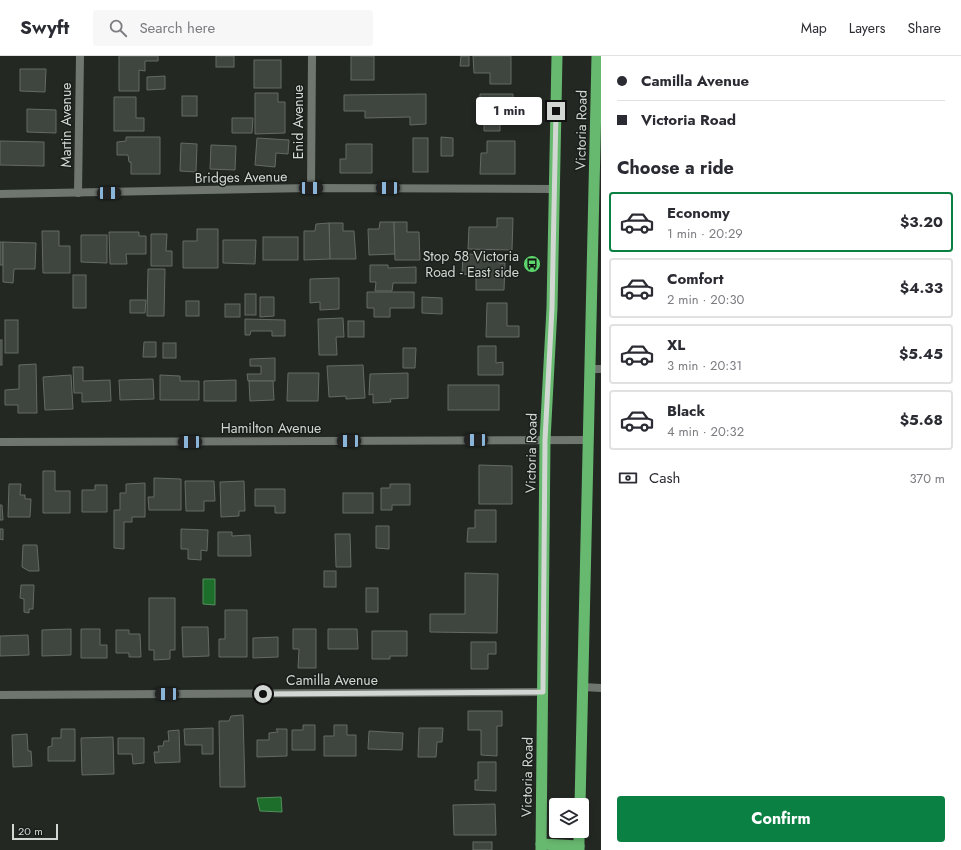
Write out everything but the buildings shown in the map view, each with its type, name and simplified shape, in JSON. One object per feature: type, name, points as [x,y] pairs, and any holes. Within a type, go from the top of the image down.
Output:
[{"type":"highway","name":"Victoria Road","points":[[541,847],[545,440],[552,308],[557,56]]},
{"type":"highway","name":"Victoria Road","points":[[580,798],[589,440],[596,369],[597,56]]},
{"type":"highway","points":[[541,847],[579,848]]},
{"type":"street","name":"Martin Avenue","points":[[78,193],[80,56]]},
{"type":"street","name":"Enid Avenue","points":[[311,188],[312,56]]},
{"type":"street","name":"Bridges Avenue","points":[[0,194],[311,188],[554,189]]},
{"type":"street","name":"Hamilton Avenue","points":[[0,442],[589,440]]},
{"type":"street","points":[[583,687],[601,688]]},
{"type":"street","name":"Camilla Avenue","points":[[0,695],[543,692]]},
{"type":"shaded area","points":[[203,579],[215,579],[215,605],[203,604]]},
{"type":"shaded area","points":[[281,797],[282,812],[260,811],[257,798]]},
{"type":"place","name":"Stop 58 Victoria Road - East side","points":[[532,264]]},
{"type":"route","points":[[263,694],[543,692],[545,440],[552,308],[556,111]]}]
